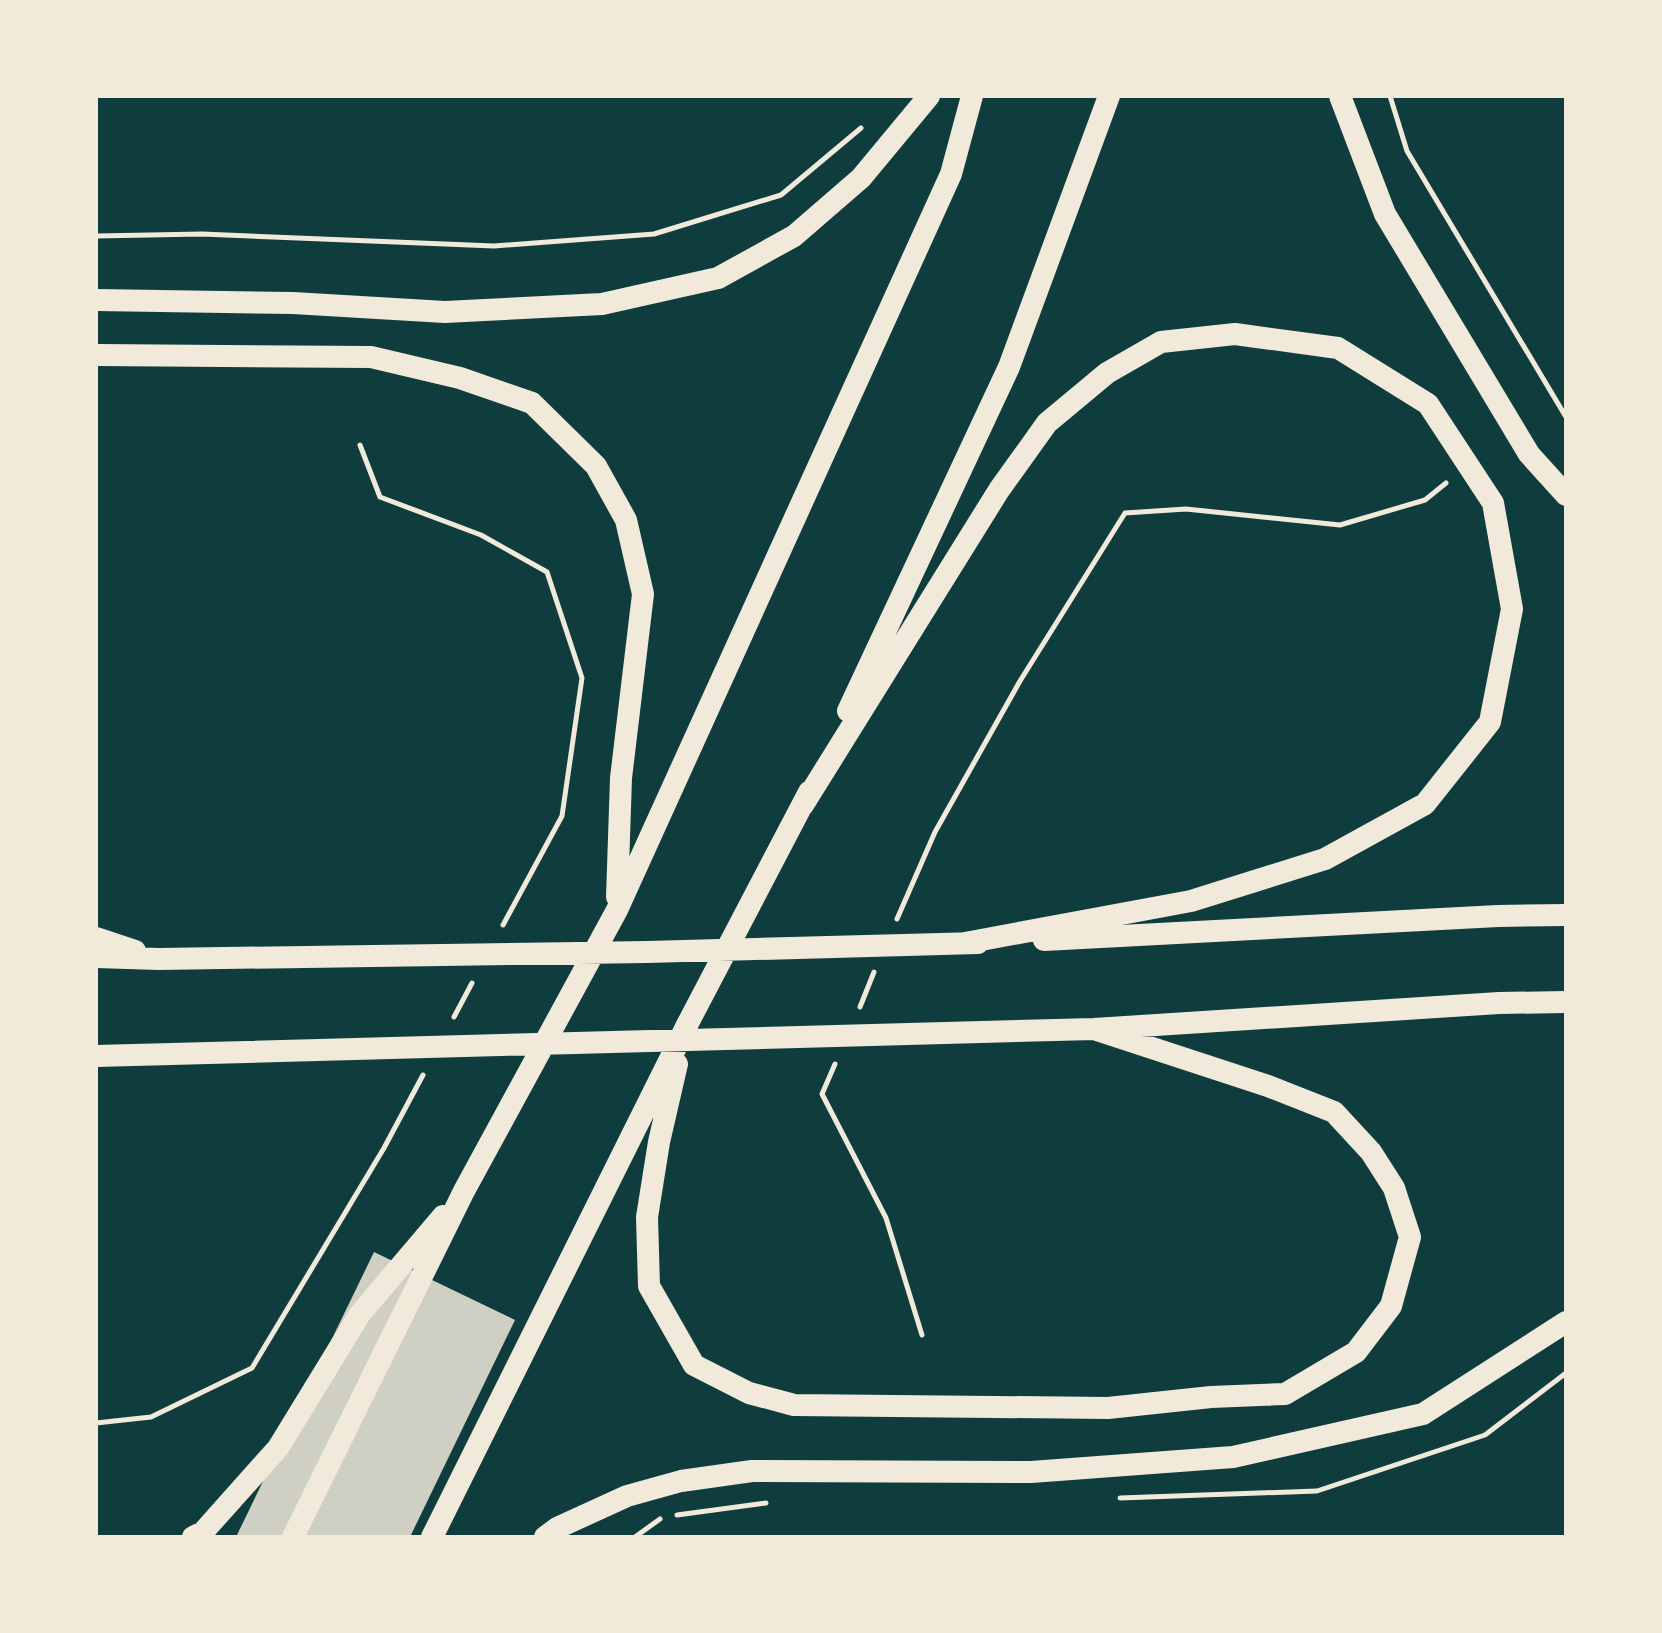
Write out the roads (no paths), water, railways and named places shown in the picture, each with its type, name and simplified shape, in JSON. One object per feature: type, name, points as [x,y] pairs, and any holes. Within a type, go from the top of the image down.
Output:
[{"type":"highway","points":[[96,300],[293,303],[445,312],[602,304],[718,278],[794,236],[806,226],[861,178],[929,96]]},
{"type":"highway","points":[[293,1537],[464,1191],[617,910],[951,174],[972,96]]},
{"type":"highway","points":[[432,1537],[687,1025],[803,805],[1009,367],[1109,96]]},
{"type":"highway","points":[[1340,96],[1385,214],[1529,454],[1566,495]]},
{"type":"highway","points":[[803,805],[1015,468],[1047,423],[1107,373],[1161,342],[1235,334],[1338,348],[1428,404],[1493,503],[1512,609],[1490,722],[1425,804],[1325,859],[1191,901],[965,943]]},
{"type":"highway","points":[[96,355],[371,357],[460,378],[532,403],[596,466],[626,520],[643,594],[621,778],[617,910]]},
{"type":"highway","points":[[96,957],[159,959],[647,952],[965,943],[1566,915]]},
{"type":"highway","points":[[96,938],[159,959]]},
{"type":"highway","points":[[98,1057],[1094,1029],[1499,1003],[1566,1002]]},
{"type":"highway","points":[[687,1025],[659,1142],[647,1217],[649,1286],[694,1365],[749,1393],[794,1405],[1108,1408],[1211,1397],[1285,1394],[1356,1352],[1391,1306],[1410,1237],[1394,1188],[1371,1152],[1334,1112],[1268,1086],[1094,1029]]},
{"type":"highway","points":[[193,1537],[203,1532],[278,1448],[360,1314],[464,1191]]},
{"type":"highway","points":[[545,1537],[557,1528],[627,1496],[681,1481],[752,1471],[1031,1472],[1233,1457],[1423,1414],[1566,1322]]}]
